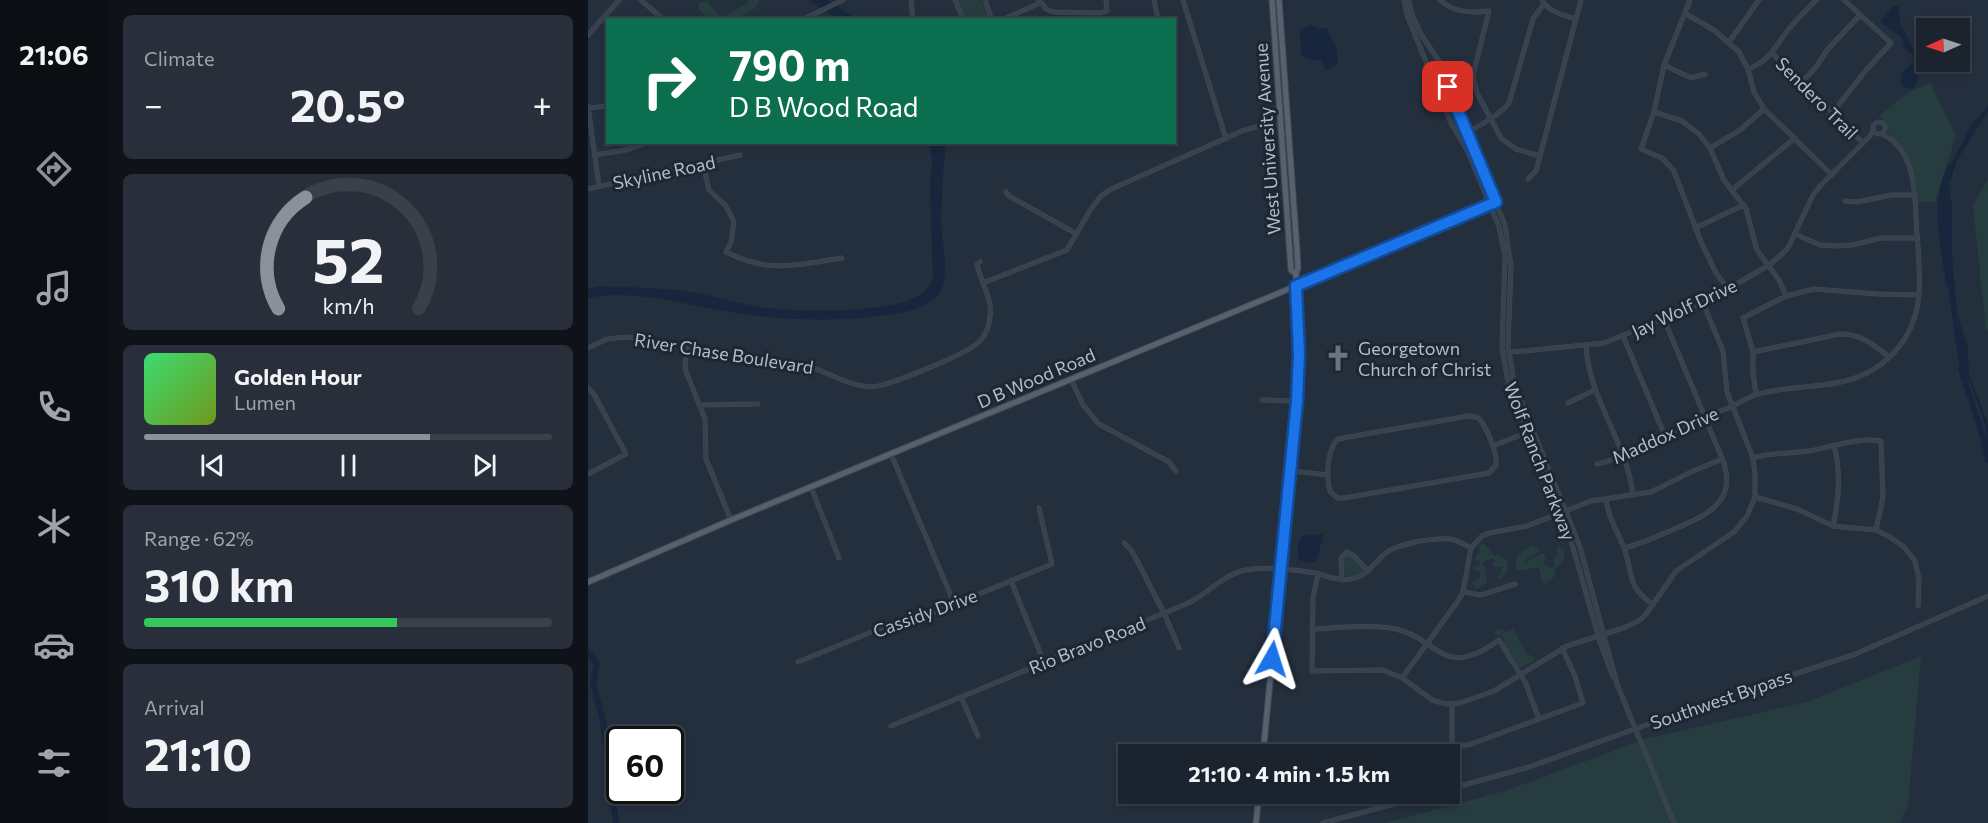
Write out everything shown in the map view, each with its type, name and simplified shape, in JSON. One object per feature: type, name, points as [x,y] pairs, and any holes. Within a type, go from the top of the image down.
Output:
[{"type":"main road","name":"West University Avenue","points":[[1272,0],[1291,270],[1296,274]]},
{"type":"main road","name":"West University Avenue","points":[[1264,744],[1291,471],[1299,354],[1297,250],[1279,0]]},
{"type":"main road","points":[[1278,78],[1281,94],[1287,101]]},
{"type":"main road","points":[[1280,124],[1290,148]]},
{"type":"main road","name":"D B Wood Road","points":[[588,582],[731,520],[1296,286]]},
{"type":"main road","points":[[1257,821],[1258,804]]},
{"type":"street","points":[[588,35],[619,0]]},
{"type":"street","points":[[641,0],[662,18]]},
{"type":"street","points":[[805,18],[843,0]]},
{"type":"street","points":[[911,0],[913,18]]},
{"type":"street","points":[[955,0],[963,18]]},
{"type":"street","points":[[985,0],[991,18]]},
{"type":"street","points":[[1006,18],[1040,1],[1046,9],[1053,12],[1101,13],[1107,11],[1106,0]]},
{"type":"street","points":[[1154,0],[1158,18]]},
{"type":"street","points":[[1183,0],[1226,139]]},
{"type":"street","name":"Wolf Ranch Parkway","points":[[1404,0],[1407,15],[1451,123],[1459,136],[1499,227],[1504,250],[1503,353],[1509,388],[1561,512],[1581,570],[1598,635],[1617,684]]},
{"type":"street","name":"Wolf Ranch Parkway","points":[[1409,0],[1411,12],[1422,36],[1443,67],[1450,94],[1505,225],[1510,251],[1509,352],[1516,387],[1567,510],[1586,564],[1617,684],[1674,823]]},
{"type":"street","points":[[1440,0],[1446,6],[1458,11],[1490,11],[1473,75],[1476,93],[1502,138],[1508,144],[1516,149],[1540,156]]},
{"type":"street","points":[[1528,179],[1536,171],[1581,0]]},
{"type":"street","points":[[1690,0],[1664,65],[1654,112],[1641,149],[1662,158],[1674,171],[1695,228],[1716,273],[1728,289]]},
{"type":"street","points":[[1729,42],[1759,0]]},
{"type":"street","points":[[1749,69],[1763,62],[1772,53],[1789,29],[1816,0]]},
{"type":"street","points":[[1832,113],[1867,69],[1891,44],[1844,0]]},
{"type":"street","points":[[1459,136],[1504,110],[1512,96],[1533,19],[1543,2],[1553,11],[1576,19]]},
{"type":"street","points":[[1686,14],[1701,21],[1729,42],[1749,69],[1754,92],[1764,109],[1832,174]]},
{"type":"street","points":[[1801,83],[1828,49],[1860,15]]},
{"type":"street","name":"Sendero Trail","points":[[1772,53],[1863,143]]},
{"type":"street","points":[[1664,65],[1691,78],[1705,74]]},
{"type":"street","points":[[599,186],[588,107],[606,106]]},
{"type":"street","points":[[1710,147],[1740,130],[1764,109]]},
{"type":"street","points":[[1654,112],[1682,121],[1699,134],[1710,147],[1721,174],[1744,206],[1749,217],[1754,243],[1779,280],[1786,296]]},
{"type":"street","points":[[1879,121],[1884,124],[1888,137],[1877,132],[1874,124],[1879,121]]},
{"type":"street","points":[[984,283],[1069,248],[1075,233],[1097,201],[1109,190],[1256,127],[1280,124]]},
{"type":"street","points":[[1877,132],[1886,129]]},
{"type":"street","name":"Jay Wolf Drive","points":[[1503,353],[1604,343],[1703,303],[1769,265],[1788,248],[1813,195],[1870,136],[1877,132]]},
{"type":"street","name":"Maddox Drive","points":[[1597,464],[1623,455],[1756,395],[1862,377],[1879,367],[1889,357],[1911,330],[1919,295],[1913,178],[1906,159],[1888,137]]},
{"type":"street","points":[[1732,190],[1795,138]]},
{"type":"street","points":[[594,155],[626,150],[643,144]]},
{"type":"street","name":"Skyline Road","points":[[588,189],[740,155]]},
{"type":"street","points":[[703,164],[710,190],[726,207],[734,222],[733,237],[726,252],[748,263],[773,267],[842,258]]},
{"type":"street","points":[[1006,192],[1009,196],[1075,233]]},
{"type":"street","points":[[1845,201],[1857,202],[1891,195],[1915,195]]},
{"type":"street","name":"D B Wood Road","points":[[1296,286],[1496,202]]},
{"type":"street","points":[[1695,228],[1744,206]]},
{"type":"street","points":[[1795,234],[1820,245],[1838,246],[1881,238],[1917,238]]},
{"type":"street","name":"River Chase Boulevard","points":[[588,348],[597,342],[615,337],[803,365],[821,369],[860,386],[881,386],[962,352],[980,340],[987,330],[991,314],[990,303],[977,264],[980,262]]},
{"type":"street","points":[[1756,395],[1753,352],[1743,318],[1786,296],[1814,289],[1919,295]]},
{"type":"street","points":[[1318,574],[1312,597],[1312,671],[1379,669],[1402,678],[1432,700],[1452,704],[1494,691],[1562,648],[1635,623],[1647,613],[1676,571],[1734,532],[1747,516],[1755,497],[1753,458],[1727,392],[1723,351],[1703,303]]},
{"type":"street","points":[[1624,548],[1711,512],[1721,500],[1726,487],[1726,474],[1722,459],[1664,320]]},
{"type":"street","points":[[1753,352],[1839,334],[1854,334],[1870,342],[1889,357]]},
{"type":"street","points":[[1623,336],[1665,436]]},
{"type":"street","points":[[1586,346],[1589,372],[1630,471],[1633,495]]},
{"type":"street","points":[[686,347],[685,369],[705,423],[706,459],[731,520]]},
{"type":"street","points":[[1071,379],[1083,405],[1099,424],[1169,462],[1176,471]]},
{"type":"street","points":[[588,388],[595,396],[626,454],[588,474]]},
{"type":"street","points":[[1568,403],[1595,390]]},
{"type":"street","points":[[1262,400],[1297,401]]},
{"type":"street","points":[[699,405],[758,404]]},
{"type":"street","points":[[1468,416],[1475,417],[1481,422],[1497,458],[1497,465],[1486,475],[1344,498],[1337,498],[1330,491],[1328,475],[1333,444],[1343,436],[1468,416]]},
{"type":"street","points":[[1493,446],[1533,430]]},
{"type":"street","points":[[1753,458],[1772,453],[1803,452],[1834,445],[1881,441],[1883,497],[1876,530]]},
{"type":"street","points":[[1833,526],[1839,499],[1838,461],[1834,445]]},
{"type":"street","points":[[891,454],[954,603]]},
{"type":"street","points":[[1402,678],[1454,608],[1462,592],[1471,548],[1478,539],[1489,533],[1521,528],[1591,501],[1655,490],[1722,459]]},
{"type":"street","points":[[1291,471],[1328,475]]},
{"type":"street","points":[[811,487],[839,558]]},
{"type":"street","points":[[1755,497],[1797,509],[1833,526],[1876,530],[1890,537],[1911,554],[1919,579],[1918,606]]},
{"type":"street","points":[[1606,498],[1610,519],[1624,548],[1634,586],[1653,605]]},
{"type":"street","name":"Cassidy Drive","points":[[798,662],[894,622],[930,613],[1052,564],[1039,508]]},
{"type":"street","points":[[1368,572],[1354,555],[1347,552],[1341,558],[1342,580],[1368,572],[1389,551],[1403,545],[1449,539],[1471,548]]},
{"type":"street","points":[[1124,543],[1132,551],[1179,648]]},
{"type":"street","name":"Rio Bravo Road","points":[[891,726],[1194,601],[1220,582],[1239,572],[1258,569],[1281,570],[1318,574],[1342,580]]},
{"type":"street","points":[[1011,581],[1044,662]]},
{"type":"street","points":[[1462,592],[1481,595],[1515,584]]},
{"type":"street","name":"Southwest Bypass","points":[[1460,786],[1529,767],[1749,688],[1853,655],[1988,596]]},
{"type":"street","points":[[1312,629],[1389,627],[1412,634],[1440,654],[1460,658],[1479,653],[1499,640],[1525,682],[1539,719]]},
{"type":"street","points":[[1452,704],[1452,748],[1471,744],[1583,703],[1575,676],[1562,648]]},
{"type":"street","points":[[961,697],[978,736]]},
{"type":"street","points":[[1323,823],[1394,804]]},
{"type":"green space","points":[[749,0],[759,0],[754,9],[747,14],[738,18],[723,18]]},
{"type":"green space","points":[[957,0],[981,0],[990,18],[968,18],[962,12]]},
{"type":"green space","points":[[707,1],[720,18],[709,18],[698,8],[700,2]]},
{"type":"green space","points":[[1930,83],[1956,135],[1935,202],[1918,202],[1912,166],[1889,133],[1880,115],[1909,92]]},
{"type":"green space","points":[[1988,180],[1988,330],[1986,331],[1973,205]]},
{"type":"green space","points":[[1485,544],[1494,556],[1499,555],[1508,562],[1507,573],[1500,579],[1497,578],[1502,572],[1501,567],[1493,567],[1492,558],[1482,563],[1485,567],[1487,582],[1478,589],[1472,582],[1480,577],[1480,572],[1473,567],[1478,566],[1480,562],[1474,560],[1480,550],[1479,545]]},
{"type":"green space","points":[[1533,545],[1541,550],[1526,559],[1526,565],[1528,560],[1544,553],[1547,558],[1544,564],[1551,568],[1554,567],[1553,560],[1559,555],[1556,552],[1558,546],[1564,550],[1565,558],[1554,571],[1555,576],[1545,584],[1539,568],[1517,570],[1517,558]]},
{"type":"green space","points":[[1345,555],[1350,555],[1363,569],[1362,572],[1354,576],[1345,576],[1343,558]]},
{"type":"green space","points":[[1498,629],[1507,632],[1513,629],[1527,654],[1533,656],[1534,661],[1520,668],[1505,645],[1503,637],[1495,635],[1494,632]]},
{"type":"green space","points":[[1921,656],[1908,804],[1900,823],[1385,823],[1505,791],[1645,739],[1806,702]]},
{"type":"water","points":[[808,0],[827,0],[855,18],[836,18]]},
{"type":"water","points":[[1892,7],[1899,7],[1900,23],[1916,53],[1916,72],[1918,72],[1916,86],[1912,89],[1903,87],[1900,82],[1902,73],[1913,62],[1913,55],[1904,48],[1902,38],[1881,21]]},
{"type":"water","points":[[1310,25],[1326,28],[1337,47],[1338,64],[1328,70],[1325,70],[1321,61],[1306,58],[1301,54],[1300,31]]},
{"type":"water","points":[[1988,106],[1988,112],[1957,160],[1949,186],[1957,312],[1968,348],[1969,374],[1988,423],[1988,442],[1984,422],[1971,385],[1960,371],[1942,223],[1943,185],[1951,164],[1972,124]]},
{"type":"water","points":[[929,144],[946,144],[941,220],[945,275],[936,298],[916,309],[901,313],[845,319],[803,319],[740,313],[637,296],[588,298],[588,289],[600,286],[648,288],[696,293],[759,307],[813,310],[878,307],[913,298],[926,290],[933,280],[930,183],[932,160]]},
{"type":"water","points":[[1322,534],[1323,538],[1316,561],[1307,563],[1298,559],[1298,545],[1301,536]]},
{"type":"waterway","points":[[1949,284],[1940,210],[1950,168]]},
{"type":"waterway","points":[[1961,369],[1985,443],[1988,460]]},
{"type":"waterway","points":[[588,652],[597,664],[593,684],[603,721],[616,823]]},
{"type":"place","name":"Georgetown Church of Christ","points":[[1338,358]]},
{"type":"route","points":[[1272,659],[1297,401],[1299,354],[1296,286],[1496,202],[1448,87]]}]
